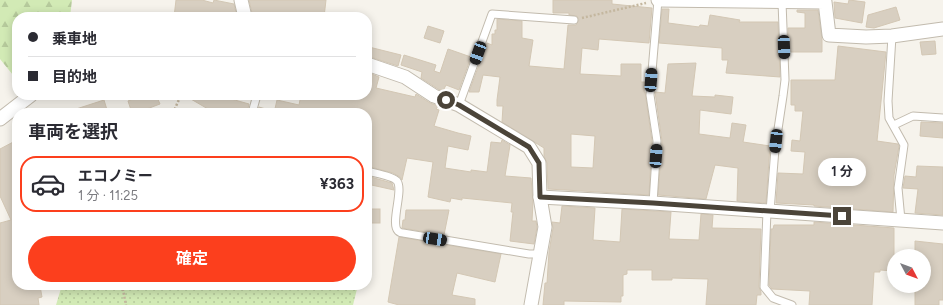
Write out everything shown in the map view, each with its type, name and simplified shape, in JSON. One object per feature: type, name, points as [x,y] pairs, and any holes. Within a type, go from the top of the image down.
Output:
[{"type":"street","points":[[241,0],[244,12]]},
{"type":"street","points":[[658,0],[782,2],[825,1],[829,35],[866,37],[892,36],[943,29]]},
{"type":"street","points":[[372,66],[405,77],[434,96],[459,105],[529,147],[539,163],[540,197],[544,227],[531,305]]},
{"type":"street","points":[[14,108],[25,100]]},
{"type":"street","points":[[0,119],[12,110]]},
{"type":"street","points":[[540,197],[653,203],[943,223]]},
{"type":"lane","points":[[653,203],[657,141],[650,95],[658,0]]},
{"type":"lane","points":[[782,2],[785,80],[784,96],[776,143],[768,211],[764,287],[773,298],[792,305]]},
{"type":"lane","points":[[459,105],[492,14],[574,20]]},
{"type":"lane","points":[[892,36],[888,100],[890,118],[904,145],[898,188],[901,220]]},
{"type":"lane","points":[[894,125],[913,116],[943,118]]},
{"type":"lane","points":[[372,172],[396,179],[398,182],[399,189],[395,222],[398,231],[529,254],[540,254]]},
{"type":"path","points":[[574,20],[658,0]]},
{"type":"path","points":[[123,290],[126,305]]},
{"type":"green space","points":[[0,0],[72,0],[71,12],[12,12],[12,74],[0,59]]},
{"type":"green space","points":[[60,290],[357,290],[353,305],[56,305]]},
{"type":"building","points":[[176,0],[202,0],[213,3],[214,0],[234,4],[236,12],[175,12]]},
{"type":"building","points":[[249,0],[326,0],[325,12],[252,12]]},
{"type":"building","points":[[553,0],[612,0],[612,4],[652,8],[649,43],[599,39],[598,50],[582,48],[580,74],[621,76],[621,64],[641,64],[641,82],[645,82],[644,92],[652,141],[649,195],[548,189],[547,163],[544,156],[544,148],[502,122],[503,106],[497,106],[500,77],[483,75],[479,92],[469,92],[487,43],[492,45],[492,34],[495,34],[495,30],[497,30],[497,19],[522,21],[522,38],[533,40],[529,66],[564,69],[568,25],[576,25],[579,20],[577,16],[569,15],[569,13],[553,13]],"holes":[[[571,134],[595,136],[593,168],[571,167]]]},
{"type":"building","points":[[849,0],[865,2],[862,23],[835,18],[834,2],[848,4]]},
{"type":"building","points":[[896,7],[900,20],[874,28],[866,27],[868,15]]},
{"type":"building","points":[[662,9],[669,9],[668,23],[699,27],[700,25],[708,26],[710,15],[740,20],[739,22],[778,22],[780,77],[726,73],[728,60],[722,60],[722,48],[659,43]]},
{"type":"building","points":[[797,10],[818,10],[822,39],[822,52],[789,52],[788,28],[805,28],[805,13],[797,12]]},
{"type":"building","points":[[428,26],[444,31],[440,43],[424,38]]},
{"type":"building","points":[[935,41],[936,54],[922,55],[920,42]]},
{"type":"building","points":[[838,46],[886,52],[877,141],[898,144],[899,146],[894,175],[893,212],[776,203],[778,173],[803,174],[805,152],[791,151],[792,140],[800,141],[803,111],[795,111],[795,105],[791,105],[791,80],[835,80]]},
{"type":"building","points":[[372,48],[401,55],[398,66],[372,58]]},
{"type":"building","points":[[448,49],[471,57],[459,90],[446,85],[443,91],[438,89],[421,78],[422,72],[401,65],[404,55],[436,65],[434,71],[440,73]]},
{"type":"building","points":[[696,63],[692,96],[715,97],[715,95],[733,97],[731,114],[700,110],[699,134],[730,138],[732,123],[746,125],[743,142],[770,146],[766,203],[737,201],[738,168],[715,165],[706,199],[658,195],[662,141],[655,92],[665,93],[668,64]]},
{"type":"building","points":[[372,74],[379,77],[376,88],[415,97],[416,94],[438,106],[436,109],[439,110],[434,126],[471,136],[468,150],[448,146],[445,168],[471,172],[471,170],[487,172],[491,142],[501,143],[502,140],[510,145],[505,176],[531,178],[533,202],[532,221],[536,221],[537,227],[534,244],[510,241],[513,212],[511,212],[512,203],[462,198],[462,200],[451,198],[450,202],[428,197],[433,162],[407,158],[402,180],[393,173],[372,167],[372,108],[275,108],[277,100],[299,105],[300,100],[372,100]]},
{"type":"building","points":[[104,100],[106,108],[79,108]]},
{"type":"building","points":[[158,100],[160,104],[149,108],[130,108],[128,101]]},
{"type":"building","points":[[193,100],[235,100],[249,104],[248,108],[206,108]]},
{"type":"building","points":[[921,122],[943,123],[943,138],[920,136]]},
{"type":"building","points":[[12,143],[12,290],[41,290],[42,297],[38,298],[39,305],[0,305],[0,223],[11,220],[0,196],[0,149]]},
{"type":"building","points":[[917,166],[943,167],[943,215],[915,213],[918,189],[903,188],[905,176],[916,177]]},
{"type":"building","points":[[372,177],[392,183],[394,190],[372,185]]},
{"type":"building","points":[[562,206],[595,208],[593,240],[620,242],[622,209],[671,212],[669,239],[699,240],[701,214],[713,215],[712,228],[761,229],[759,287],[761,295],[757,295],[756,305],[706,305],[708,279],[672,278],[672,280],[652,280],[652,270],[627,270],[627,274],[623,275],[623,296],[621,296],[621,302],[564,301],[564,305],[543,305],[553,228],[552,222],[560,223]]},
{"type":"building","points":[[372,209],[380,209],[380,223],[372,223]]},
{"type":"building","points":[[406,210],[449,210],[444,235],[402,228]]},
{"type":"building","points":[[814,222],[894,228],[894,249],[887,249],[887,270],[880,270],[880,272],[874,272],[872,305],[809,305],[810,291],[772,289],[769,285],[771,229],[773,229],[774,225],[814,225]]},
{"type":"building","points":[[399,237],[501,254],[495,282],[457,273],[452,295],[475,299],[475,305],[399,305],[388,302]]},
{"type":"building","points":[[915,241],[943,244],[943,300],[939,300],[939,305],[915,305],[915,293],[931,293],[931,249],[915,249]]},
{"type":"route","points":[[446,100],[459,105],[529,147],[539,163],[540,197],[842,216]]}]
